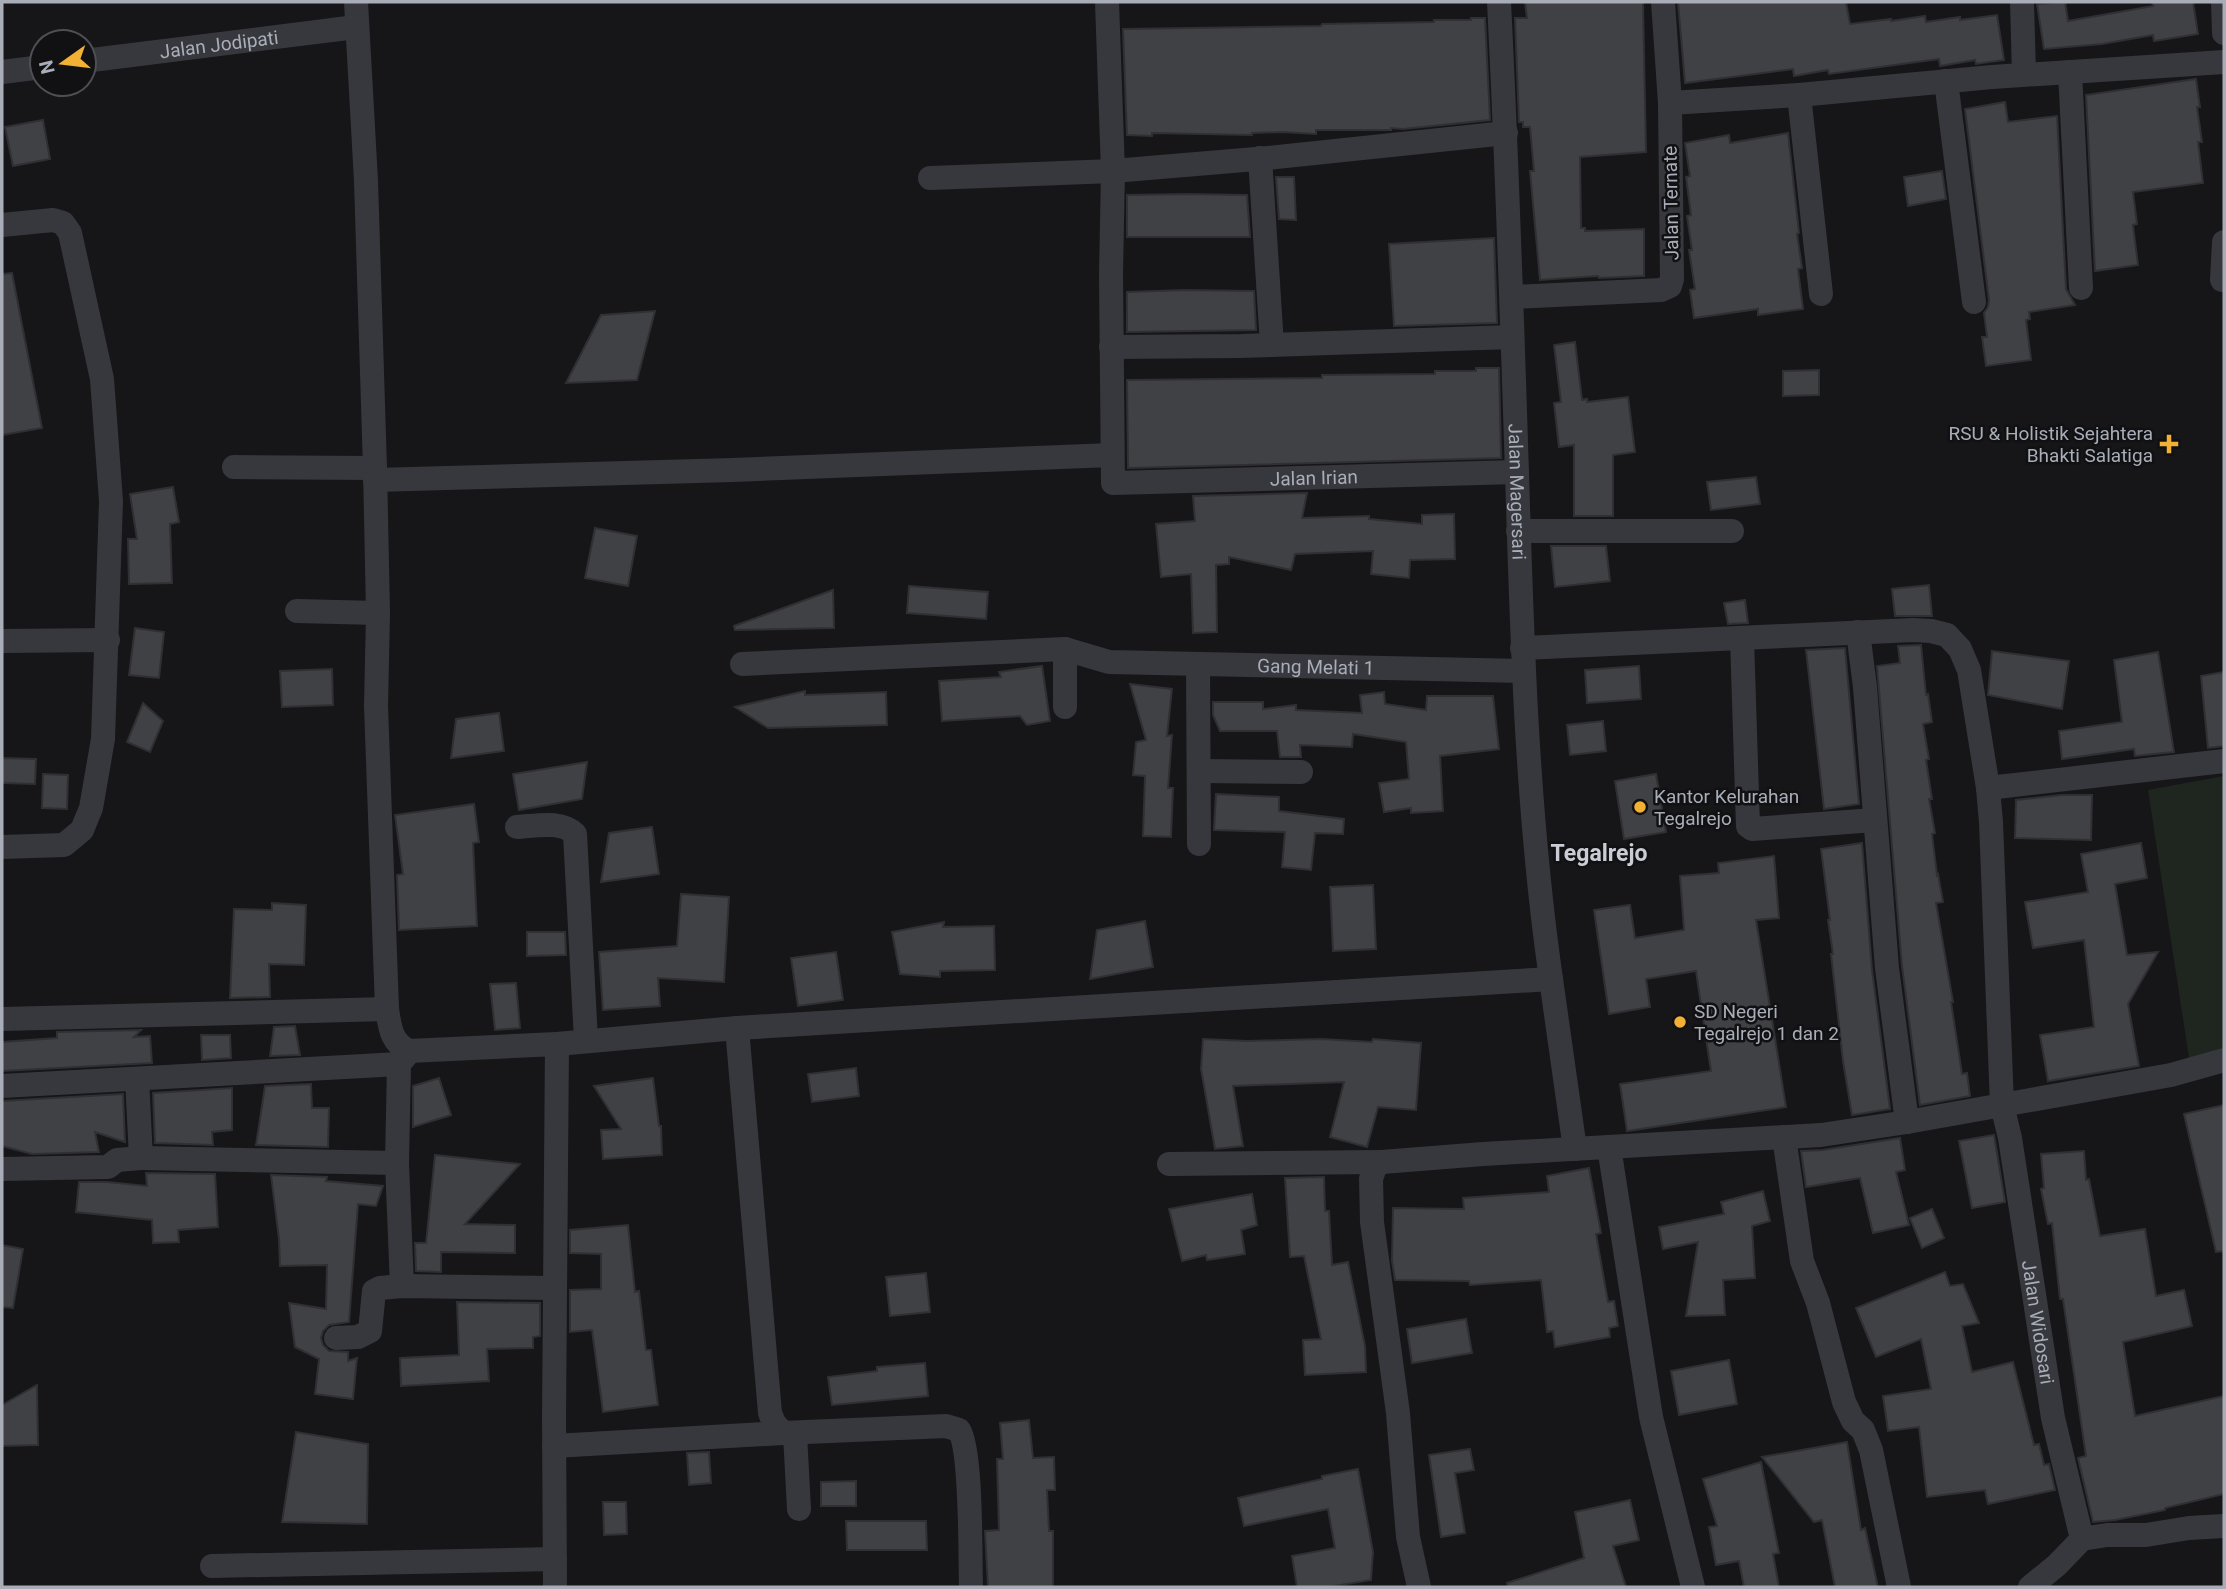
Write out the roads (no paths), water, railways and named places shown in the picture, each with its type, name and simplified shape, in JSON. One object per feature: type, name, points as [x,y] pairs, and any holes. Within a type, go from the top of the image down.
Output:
[{"type":"street","points":[[356,2],[366,181],[378,612],[376,706],[387,1009],[394,1039],[404,1058],[397,1163],[402,1286]]},
{"type":"street","points":[[234,467],[375,474],[733,470],[1112,455],[1114,171],[1107,2]]},
{"type":"street","name":"Jalan Magersari","points":[[1499,2],[1512,297],[1522,659],[1540,906],[1575,1149]]},
{"type":"street","name":"Jalan Ternate","points":[[1512,297],[1661,290],[1670,286],[1670,103],[1663,2]]},
{"type":"street","points":[[2022,2],[2024,74]]},
{"type":"street","points":[[2223,2],[2224,33]]},
{"type":"street","name":"Jalan Jodipati","points":[[98,59],[356,27]]},
{"type":"street","points":[[1670,103],[1799,95],[2024,74],[2224,62]]},
{"type":"street","points":[[2,72],[28,69]]},
{"type":"street","points":[[2070,72],[2081,288]]},
{"type":"street","points":[[1946,81],[1974,302]]},
{"type":"street","points":[[1799,95],[1821,294]]},
{"type":"street","points":[[930,178],[1114,171],[1506,133]]},
{"type":"street","points":[[1260,158],[1272,345]]},
{"type":"street","points":[[2,225],[53,220],[63,223],[70,233],[102,379],[111,501],[103,739],[92,808],[82,830],[64,845],[2,847]]},
{"type":"street","points":[[2222,279],[2224,243]]},
{"type":"street","points":[[1111,347],[1512,337]]},
{"type":"street","name":"Jalan Irian","points":[[1112,455],[1113,482],[1517,472]]},
{"type":"street","points":[[1518,531],[1732,531]]},
{"type":"street","points":[[297,611],[378,612]]},
{"type":"street","name":"Jalan Widosari","points":[[1858,632],[1931,631],[1947,635],[1960,649],[1969,670],[1988,788],[2006,1122],[2053,1418],[2082,1539]]},
{"type":"street","points":[[1858,632],[1887,968],[1907,1122]]},
{"type":"street","name":"Gang Melati 1","points":[[742,664],[1065,649],[1109,662],[1198,665],[1522,659],[1742,638],[1858,632]]},
{"type":"street","points":[[1742,638],[1748,826],[1752,829],[1875,820]]},
{"type":"street","points":[[2,641],[108,640]]},
{"type":"street","points":[[1065,649],[1065,707]]},
{"type":"street","points":[[1198,665],[1199,844]]},
{"type":"street","points":[[1988,788],[2224,761]]},
{"type":"street","points":[[1199,771],[1301,772]]},
{"type":"street","points":[[517,827],[560,826],[569,828],[575,835],[586,1040]]},
{"type":"street","points":[[2,1086],[138,1079],[737,1028],[1551,979]]},
{"type":"street","points":[[2,1019],[387,1009]]},
{"type":"street","points":[[737,1028],[770,1413],[775,1423],[789,1434],[799,1508]]},
{"type":"street","points":[[555,1587],[557,1044]]},
{"type":"street","points":[[1169,1164],[1382,1162],[1821,1135],[1907,1122],[2006,1122],[2224,1060]]},
{"type":"street","points":[[138,1079],[141,1158]]},
{"type":"street","points":[[1784,1137],[1802,1261],[1818,1303],[1844,1402],[1853,1421],[1863,1430],[1871,1450],[1899,1587]]},
{"type":"street","points":[[1609,1147],[1651,1417],[1693,1587]]},
{"type":"street","points":[[2,1169],[108,1167],[117,1160],[141,1158],[397,1163]]},
{"type":"street","points":[[1382,1162],[1374,1167],[1371,1179],[1372,1222],[1398,1413],[1408,1537],[1419,1587]]},
{"type":"street","points":[[336,1338],[365,1335],[370,1331],[374,1291],[380,1288],[555,1288]]},
{"type":"street","points":[[554,1446],[946,1426],[959,1430],[965,1444],[967,1465],[971,1587]]},
{"type":"street","points":[[2034,1586],[2082,1539],[2224,1527]]},
{"type":"street","points":[[212,1566],[555,1559]]},
{"type":"place","name":"RSU & Holistik Sejahtera Bhakti Salatiga","points":[[2169,444]]},
{"type":"place","name":"Kantor Kelurahan Tegalrejo","points":[[1640,807]]},
{"type":"place","name":"SD Negeri Tegalrejo 1 dan 2","points":[[1680,1022]]},
{"type":"district","name":"Tegalrejo","points":[[1599,853]]}]
